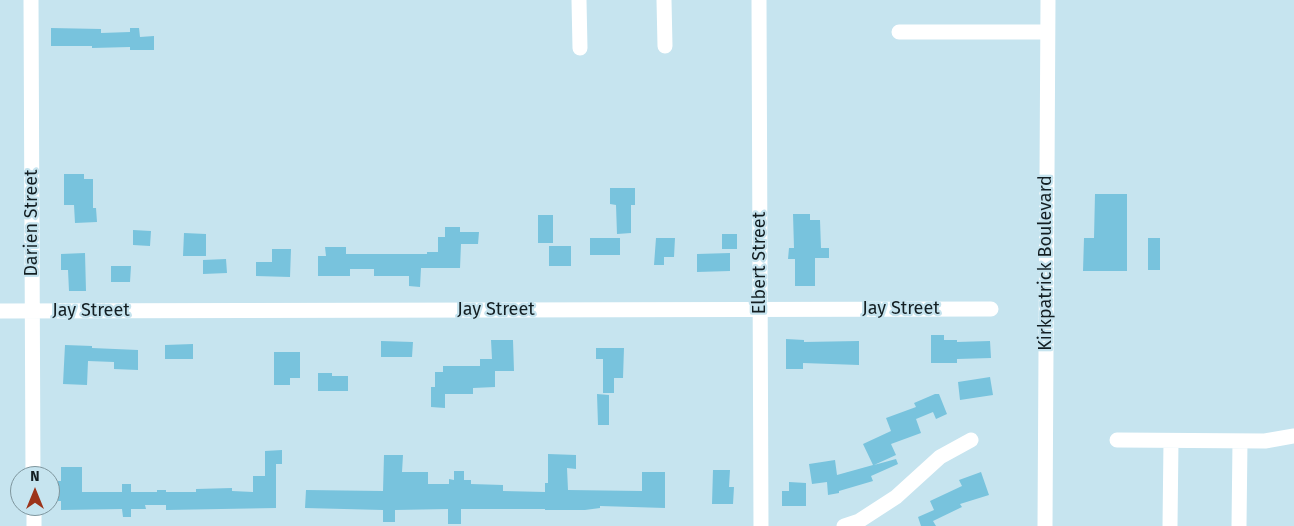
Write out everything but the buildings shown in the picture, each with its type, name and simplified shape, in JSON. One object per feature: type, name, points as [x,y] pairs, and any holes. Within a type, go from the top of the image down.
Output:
[{"type":"street","name":"Darien Street","points":[[31,0],[33,466]]},
{"type":"street","points":[[579,0],[580,48]]},
{"type":"street","points":[[664,0],[665,46]]},
{"type":"street","name":"Elbert Street","points":[[758,0],[761,526]]},
{"type":"street","name":"Kirkpatrick Boulevard","points":[[1045,526],[1048,0]]},
{"type":"street","points":[[899,32],[1047,32]]},
{"type":"street","name":"Jay Street","points":[[0,311],[991,309]]},
{"type":"street","points":[[1117,440],[1265,441],[1294,436]]},
{"type":"street","points":[[844,526],[860,521],[896,497],[940,457],[971,440]]},
{"type":"street","points":[[1170,440],[1170,526]]},
{"type":"street","points":[[1239,526],[1240,441]]}]
